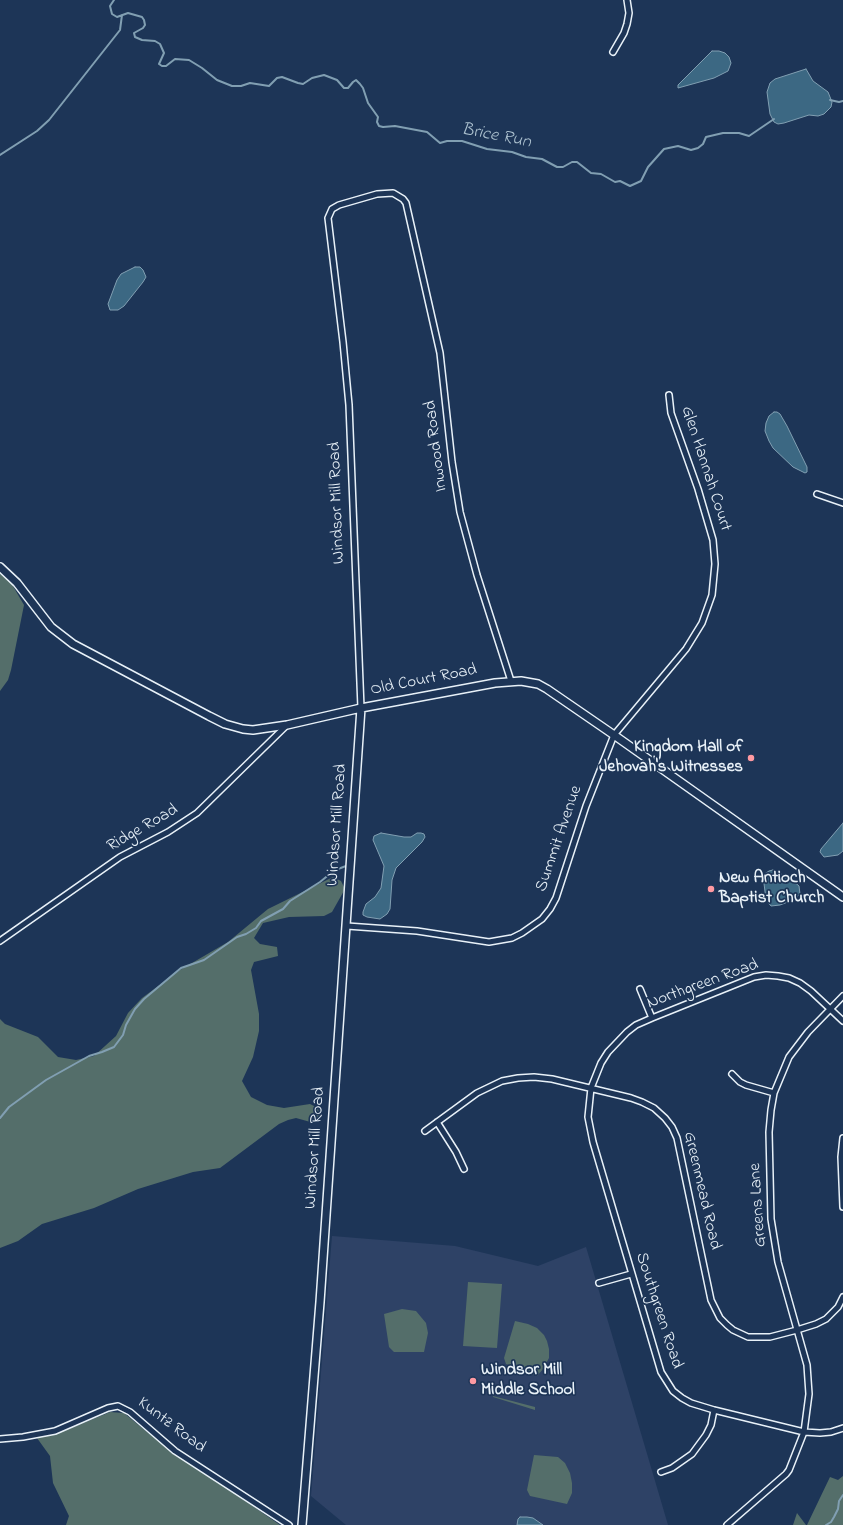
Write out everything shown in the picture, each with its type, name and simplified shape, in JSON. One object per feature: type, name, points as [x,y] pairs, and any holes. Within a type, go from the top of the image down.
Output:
[{"type":"main road","name":"Old Court Road","points":[[0,567],[17,583],[51,627],[60,635],[87,653],[225,724],[253,730],[287,726],[361,708],[496,683],[521,681],[538,684],[614,735],[843,897]]},
{"type":"main road","name":"Windsor Mill Road","points":[[302,1525],[320,1302],[361,708]]},
{"type":"street","points":[[613,52],[624,33],[627,24],[629,13],[627,0]]},
{"type":"street","name":"Windsor Mill Road","points":[[361,708],[349,405],[328,218],[332,209],[339,205],[376,194],[393,193],[403,199],[406,204]]},
{"type":"street","name":"Inwood Road","points":[[406,204],[440,353],[452,462],[460,512],[477,575],[511,681]]},
{"type":"street","name":"Glen Hannah Court","points":[[614,735],[686,650],[702,624],[712,595],[715,564],[713,540],[700,496],[671,413],[669,395]]},
{"type":"street","points":[[817,494],[843,503]]},
{"type":"street","name":"Ridge Road","points":[[0,941],[115,861],[174,829],[197,813],[287,726]]},
{"type":"street","name":"Summit Avenue","points":[[347,926],[417,931],[489,942],[512,938],[533,926],[550,909],[556,898],[586,806],[614,735]]},
{"type":"street","name":"Northgreen Road","points":[[591,1088],[601,1063],[616,1043],[636,1025],[754,977],[766,975],[789,978],[800,983],[811,991],[843,1021]]},
{"type":"street","points":[[640,989],[652,1018]]},
{"type":"street","name":"Greens Lane","points":[[727,1525],[786,1474],[804,1432],[808,1408],[807,1365],[778,1262],[771,1219],[769,1132],[774,1092],[789,1057],[799,1043],[843,996]]},
{"type":"street","points":[[732,1074],[740,1082],[746,1085],[774,1092]]},
{"type":"street","name":"Greenmead Road","points":[[425,1131],[477,1093],[502,1081],[518,1078],[534,1077],[552,1079],[642,1102],[654,1108],[672,1127],[680,1148],[712,1300],[720,1318],[733,1330],[748,1337],[770,1337],[816,1324],[826,1319],[838,1307],[843,1297]]},
{"type":"street","name":"Southgreen Road","points":[[591,1088],[588,1111],[589,1129],[631,1274],[661,1372],[666,1382],[673,1391],[682,1398],[691,1403],[714,1410],[804,1432],[831,1432],[843,1428]]},
{"type":"street","points":[[437,1122],[456,1152],[464,1169]]},
{"type":"street","points":[[843,1138],[841,1157],[843,1206]]},
{"type":"street","points":[[599,1283],[631,1274]]},
{"type":"street","name":"Kuntz Road","points":[[0,1439],[23,1437],[55,1431],[108,1408],[118,1406],[130,1412],[175,1451],[289,1525]]},
{"type":"street","points":[[660,1472],[684,1461],[696,1449],[711,1425],[714,1410]]},
{"type":"shaded area","points":[[712,51],[725,53],[729,57],[731,63],[728,71],[714,78],[678,88],[678,85]]},
{"type":"shaded area","points":[[806,69],[813,81],[828,92],[832,102],[831,107],[824,114],[818,116],[809,115],[778,124],[774,122],[770,114],[767,92],[770,83],[775,79]]},
{"type":"shaded area","points":[[135,267],[140,267],[146,277],[124,306],[118,310],[110,310],[108,304],[117,280],[121,274]]},
{"type":"shaded area","points":[[774,412],[780,414],[787,426],[807,467],[807,472],[805,473],[793,467],[773,448],[769,441],[765,431],[766,423],[769,416]]},
{"type":"shaded area","points":[[843,823],[843,851],[838,855],[824,857],[820,852],[821,849]]},
{"type":"shaded area","points":[[381,833],[411,837],[417,833],[421,833],[424,834],[425,837],[422,842],[396,868],[392,880],[390,909],[387,914],[380,919],[367,917],[363,915],[363,912],[366,904],[375,897],[381,888],[384,866],[373,840],[374,836]]},
{"type":"shaded area","points":[[773,870],[791,879],[799,886],[800,894],[793,900],[780,905],[771,906],[766,900],[763,875]]},
{"type":"shaded area","name":"Windsor Mill Middle School","points":[[332,1236],[455,1246],[538,1266],[586,1247],[668,1525],[346,1525],[311,1496]]},
{"type":"shaded area","points":[[520,1517],[533,1518],[543,1525],[517,1525]]},
{"type":"green space","points":[[0,572],[10,581],[24,605],[11,670],[8,680],[0,691]]},
{"type":"green space","points":[[333,877],[341,881],[345,889],[332,912],[324,916],[289,917],[263,923],[254,938],[260,944],[277,947],[278,956],[254,962],[251,970],[259,1014],[259,1031],[253,1057],[242,1081],[251,1097],[267,1105],[284,1108],[310,1104],[318,1108],[320,1117],[314,1123],[296,1118],[288,1120],[279,1124],[220,1168],[193,1172],[138,1189],[94,1208],[42,1224],[18,1241],[0,1248],[0,1019],[5,1024],[38,1037],[58,1057],[76,1060],[94,1056],[116,1036],[128,1013],[142,998],[180,970],[228,942],[268,909]]},
{"type":"green space","points":[[468,1282],[502,1284],[497,1348],[463,1346]]},
{"type":"green space","points":[[402,1309],[416,1311],[426,1323],[428,1333],[424,1352],[394,1352],[389,1347],[384,1314]]},
{"type":"green space","points":[[515,1321],[537,1328],[544,1335],[547,1341],[549,1358],[537,1376],[506,1364],[504,1358]]},
{"type":"green space","points":[[493,1397],[535,1407],[535,1410]]},
{"type":"green space","points":[[110,1412],[124,1413],[152,1436],[280,1525],[66,1525],[69,1516],[53,1483],[50,1456],[37,1438],[64,1431]]},
{"type":"green space","points":[[534,1455],[558,1457],[565,1463],[570,1473],[572,1483],[572,1493],[567,1504],[530,1496],[527,1490]]},
{"type":"green space","points":[[843,1476],[843,1525],[807,1525],[830,1477],[838,1480]]},
{"type":"green space","points":[[797,1513],[806,1525],[793,1525]]},
{"type":"waterway","name":"Brice Run","points":[[114,0],[110,6],[112,14],[117,17],[128,13],[142,17],[145,25],[143,28],[134,33],[135,37],[142,40],[155,41],[160,44],[164,53],[159,64],[162,66],[166,66],[175,59],[189,60],[217,80],[232,86],[241,86],[250,83],[269,86],[277,78],[282,77],[303,84],[312,78],[324,75],[337,80],[344,88],[348,88],[356,80],[363,88],[368,103],[378,117],[377,122],[379,126],[395,126],[427,132],[440,143],[447,141],[462,141],[487,149],[512,152],[526,157],[542,159],[557,167],[563,167],[572,162],[577,162],[591,173],[601,174],[615,182],[620,181],[630,186],[641,181],[648,167],[664,149],[678,146],[691,150],[698,148],[703,144],[706,137],[723,133],[739,133],[749,136],[774,119]]},
{"type":"waterway","points":[[0,155],[37,131],[49,120],[120,30],[122,15]]},
{"type":"waterway","name":"Brice Run","points":[[830,100],[839,102],[843,101]]},
{"type":"waterway","points":[[0,1118],[9,1107],[46,1080],[89,1056],[114,1047],[123,1035],[126,1025],[135,1009],[144,999],[181,968],[204,960],[237,937],[256,928],[261,921],[283,909],[290,901],[320,882],[331,873],[346,866]]},
{"type":"waterway","points":[[826,1525],[831,1522],[834,1517],[838,1509],[839,1501],[843,1495]]},
{"type":"place","name":"Kingdom Hall of Jehovah's Witnesses","points":[[751,758]]},
{"type":"place","name":"New Antioch Baptist Church","points":[[711,889]]},
{"type":"place","name":"Windsor Mill Middle School","points":[[473,1381]]}]
